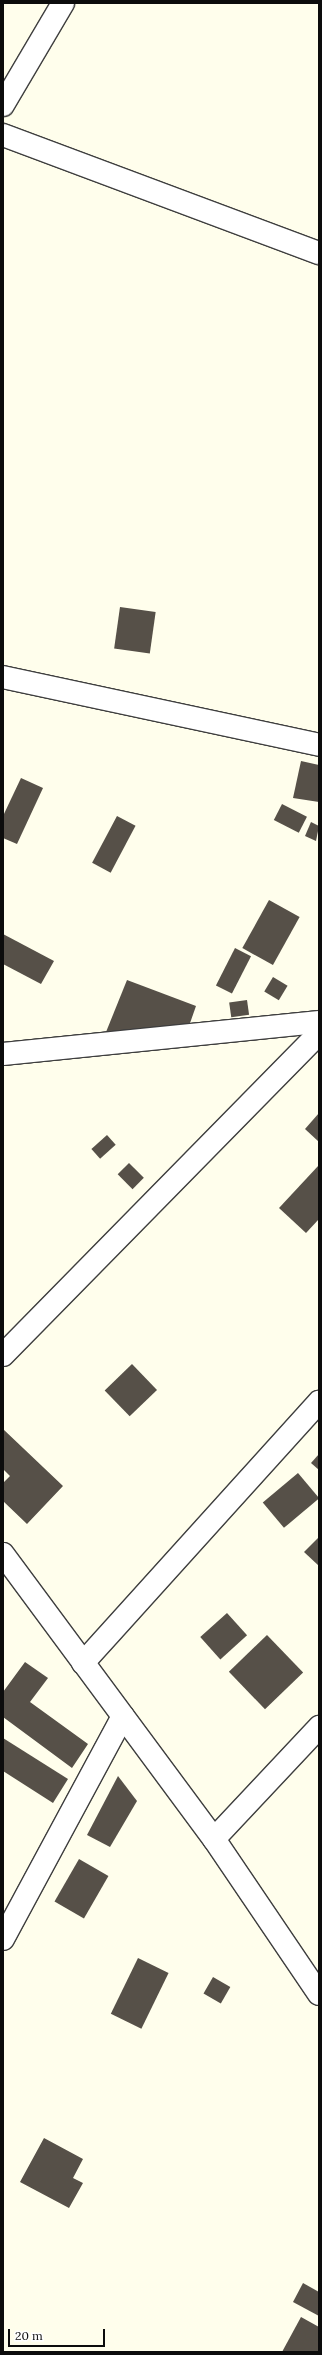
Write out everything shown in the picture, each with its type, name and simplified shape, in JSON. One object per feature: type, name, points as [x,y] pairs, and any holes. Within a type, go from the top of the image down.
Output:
[{"type":"street","points":[[3,105],[62,3]]},
{"type":"street","points":[[3,136],[319,253]]},
{"type":"street","points":[[3,677],[319,745]]},
{"type":"street","points":[[3,1054],[319,1022]]},
{"type":"street","points":[[3,1355],[319,1033]]},
{"type":"street","points":[[83,1663],[319,1402]]},
{"type":"street","points":[[3,1554],[214,1839],[319,1994]]},
{"type":"street","points":[[3,1939],[123,1716]]},
{"type":"street","points":[[214,1839],[319,1727]]},
{"type":"building","points":[[120,607],[156,612],[150,654],[114,649]]},
{"type":"building","points":[[301,761],[319,765],[319,802],[293,798]]},
{"type":"building","points":[[21,778],[43,788],[17,844],[3,838],[3,816]]},
{"type":"building","points":[[282,804],[307,817],[299,833],[274,820]]},
{"type":"building","points":[[117,816],[136,826],[111,873],[92,863]]},
{"type":"building","points":[[311,822],[319,826],[316,841],[305,836]]},
{"type":"building","points":[[269,900],[300,917],[273,965],[242,948]]},
{"type":"building","points":[[3,934],[54,961],[41,984],[3,964]]},
{"type":"building","points":[[235,948],[251,956],[232,994],[216,985]]},
{"type":"building","points":[[273,977],[288,986],[279,1000],[264,992]]},
{"type":"building","points":[[127,980],[196,1006],[189,1026],[102,1042]]},
{"type":"building","points":[[247,1000],[249,1015],[231,1017],[229,1003]]},
{"type":"building","points":[[319,1113],[319,1142],[305,1129]]},
{"type":"building","points":[[107,1135],[116,1145],[100,1159],[91,1149]]},
{"type":"building","points":[[129,1163],[144,1178],[133,1189],[118,1174]]},
{"type":"building","points":[[319,1165],[319,1219],[306,1233],[279,1208]]},
{"type":"building","points":[[132,1364],[157,1390],[130,1416],[105,1390]]},
{"type":"building","points":[[3,1429],[63,1486],[27,1524],[3,1501],[3,1483],[10,1476],[3,1469]]},
{"type":"building","points":[[319,1454],[319,1470],[311,1463]]},
{"type":"building","points":[[298,1473],[319,1498],[284,1528],[263,1503]]},
{"type":"building","points":[[319,1537],[319,1566],[304,1552]]},
{"type":"building","points":[[227,1613],[247,1635],[220,1659],[200,1637]]},
{"type":"building","points":[[267,1635],[303,1672],[265,1709],[229,1672]]},
{"type":"building","points":[[25,1662],[48,1678],[30,1702],[88,1744],[72,1768],[3,1717],[3,1692]]},
{"type":"building","points":[[3,1738],[68,1779],[53,1803],[3,1771]]},
{"type":"building","points":[[118,1776],[137,1801],[110,1847],[87,1835]]},
{"type":"building","points":[[79,1859],[108,1876],[84,1918],[54,1901]]},
{"type":"building","points":[[138,1958],[169,1973],[141,2029],[111,2014]]},
{"type":"building","points":[[213,1977],[230,1987],[221,2003],[204,1993]]},
{"type":"building","points":[[44,2138],[83,2159],[73,2178],[83,2183],[69,2208],[20,2182]]},
{"type":"building","points":[[303,2283],[319,2292],[319,2316],[293,2302]]},
{"type":"building","points":[[301,2317],[319,2327],[319,2352],[282,2352]]}]
